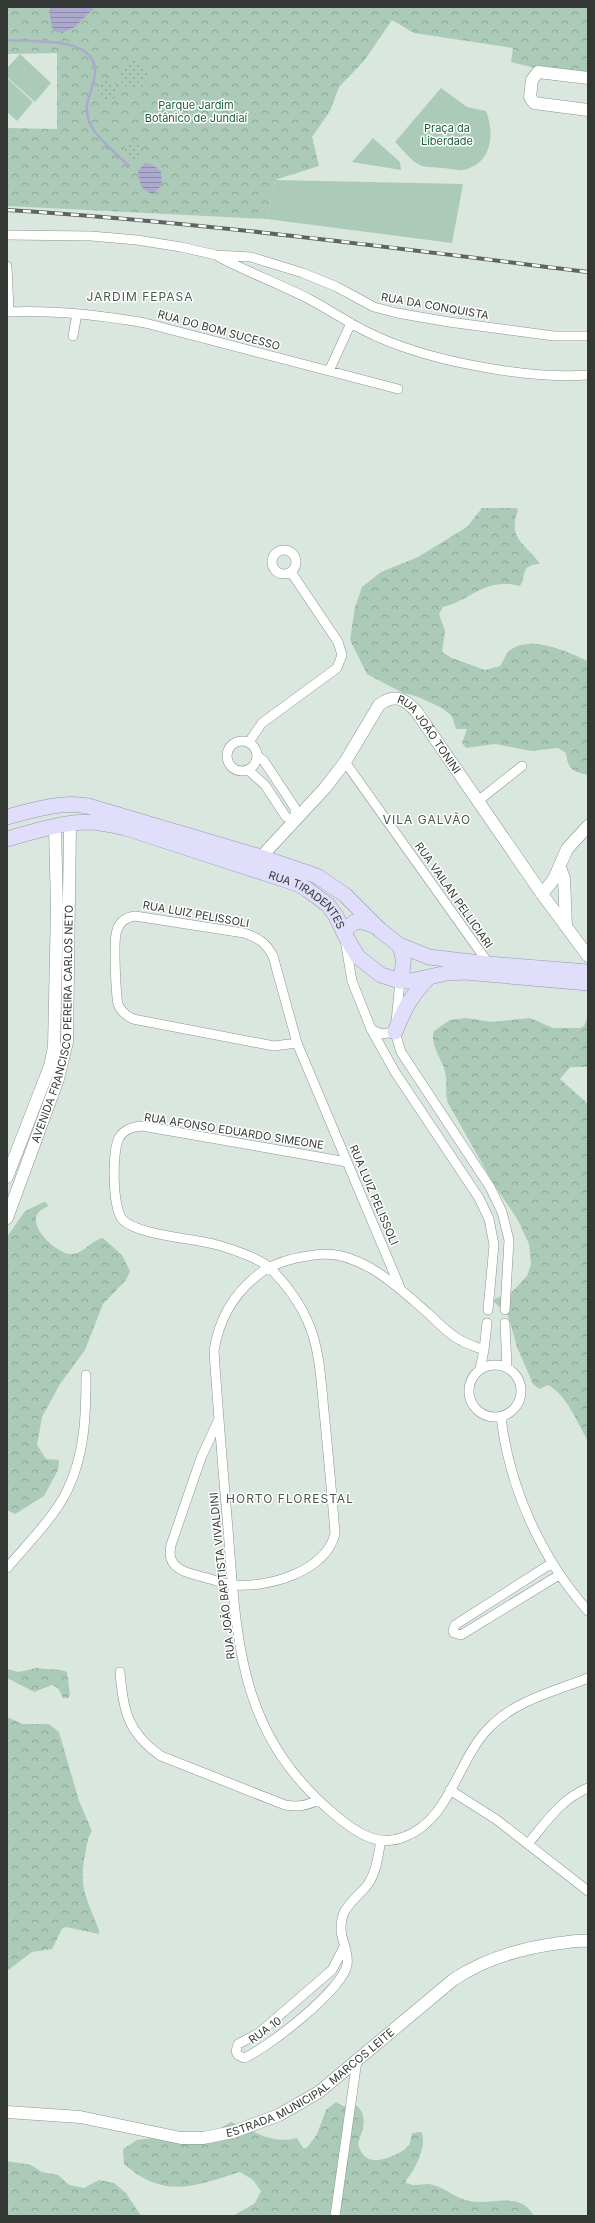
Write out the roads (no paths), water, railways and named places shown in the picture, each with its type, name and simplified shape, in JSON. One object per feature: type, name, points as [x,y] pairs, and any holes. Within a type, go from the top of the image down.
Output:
[{"type":"main road","name":"RUA TIRADENTES","points":[[7,817],[56,804],[73,803],[88,806],[301,870],[330,884],[345,895],[380,930],[399,945],[429,957],[489,964],[581,971]]},
{"type":"main road","points":[[56,804],[69,821],[88,806]]},
{"type":"main road","points":[[7,838],[33,828],[35,819],[26,812]]},
{"type":"main road","name":"RUA TIRADENTES","points":[[7,838],[55,827],[69,821],[100,823],[126,828],[298,884],[328,905],[336,916],[344,935],[355,953],[367,965],[381,975],[400,981],[428,978],[447,973],[464,972],[588,984]]},
{"type":"main road","points":[[344,935],[351,924],[356,921],[368,922],[380,930]]},
{"type":"main road","points":[[399,945],[404,953],[400,981]]},
{"type":"main road","points":[[395,1032],[405,1006],[428,978]]},
{"type":"street","points":[[588,78],[538,72],[532,80],[530,97],[534,103],[588,110]]},
{"type":"street","points":[[7,235],[91,236],[137,240],[216,255],[307,298],[377,337],[436,357],[493,368],[544,375],[588,375]]},
{"type":"street","name":"RUA DA CONQUISTA","points":[[216,255],[251,257],[278,264],[337,287],[374,307],[397,313],[554,336],[588,336]]},
{"type":"street","points":[[7,266],[8,312]]},
{"type":"street","name":"RUA DO BOM SUCESSO","points":[[8,312],[48,311],[108,316],[145,323],[398,389]]},
{"type":"street","points":[[73,336],[77,314]]},
{"type":"street","points":[[329,371],[351,323]]},
{"type":"street","points":[[249,742],[262,723],[333,672],[341,660],[342,651],[338,642],[291,572]]},
{"type":"street","name":"RUA JOÃO TONINI","points":[[260,857],[325,788],[345,762],[379,705],[386,700],[399,698],[407,701],[416,711],[542,894],[585,952]]},
{"type":"street","points":[[241,740],[249,742],[256,748],[258,756],[255,764],[248,770],[239,771],[232,767],[227,755],[232,744],[241,740]]},
{"type":"street","points":[[248,770],[265,785],[286,817],[295,821],[294,808],[264,761],[258,756]]},
{"type":"street","name":"RUA VAILAN PELLICIARI","points":[[345,762],[489,964]]},
{"type":"street","points":[[478,801],[522,766]]},
{"type":"street","name":"AVENIDA FRANCISCO PEREIRA CARLOS NETO","points":[[7,1218],[58,1079],[67,1042],[69,821]]},
{"type":"street","points":[[542,894],[560,868],[567,849],[588,826]]},
{"type":"street","name":"AVENIDA FRANCISCO PEREIRA CARLOS NETO","points":[[7,1176],[50,1066],[54,1047],[57,908],[55,827]]},
{"type":"street","points":[[560,868],[564,878],[566,926]]},
{"type":"street","name":"RUA LUIZ PELISSOLI","points":[[297,1044],[274,1046],[133,1019],[126,1015],[118,1004],[115,950],[116,930],[120,923],[127,917],[135,916],[244,933],[258,938],[267,945],[274,956],[297,1044],[401,1290]]},
{"type":"street","points":[[344,935],[352,981],[371,1029],[395,1072],[479,1198],[489,1219],[494,1245],[488,1310]]},
{"type":"street","points":[[581,971],[581,959],[585,952]]},
{"type":"street","points":[[400,981],[395,1032],[401,1052],[490,1187],[502,1212],[509,1240],[505,1310]]},
{"type":"street","points":[[371,1029],[381,1034],[395,1032]]},
{"type":"street","points":[[54,1047],[60,1066],[58,1079]]},
{"type":"street","name":"RUA AFONSO EDUARDO SIMEONE","points":[[219,1420],[201,1458],[170,1554],[172,1562],[187,1573],[232,1585],[268,1582],[289,1576],[320,1560],[329,1551],[335,1534],[316,1344],[308,1322],[299,1305],[269,1267],[236,1251],[211,1243],[141,1230],[124,1221],[116,1208],[114,1189],[116,1148],[119,1138],[124,1132],[132,1127],[142,1126],[347,1162]]},
{"type":"street","points":[[7,1176],[20,1170],[28,1160]]},
{"type":"street","name":"RUA JOÃO BAPTISTA VIVALDINI","points":[[484,1350],[462,1341],[448,1332],[401,1290],[370,1268],[350,1258],[327,1254],[299,1257],[269,1267],[253,1278],[239,1292],[227,1310],[217,1332],[214,1351],[232,1585],[239,1645],[246,1680],[255,1707],[273,1745],[296,1777],[318,1800],[354,1830],[381,1840],[402,1838],[417,1832],[430,1820],[450,1790],[476,1744],[491,1725],[507,1713],[527,1702],[588,1678]]},
{"type":"street","points":[[480,1369],[487,1323]]},
{"type":"street","points":[[505,1323],[507,1367]]},
{"type":"street","points":[[498,1364],[507,1367],[518,1378],[522,1394],[515,1408],[501,1417],[489,1416],[478,1411],[471,1402],[469,1390],[472,1378],[480,1369],[488,1365],[498,1364]]},
{"type":"street","points":[[7,1568],[51,1515],[66,1492],[76,1470],[82,1446],[86,1416],[86,1375]]},
{"type":"street","points":[[501,1417],[504,1447],[515,1484],[552,1563],[559,1575],[588,1611]]},
{"type":"street","points":[[552,1563],[455,1625],[453,1630],[454,1633],[461,1635],[559,1575]]},
{"type":"street","points":[[120,1672],[122,1697],[129,1722],[136,1735],[146,1746],[161,1756],[285,1805],[296,1807],[307,1806],[318,1800]]},
{"type":"street","points":[[528,1844],[564,1802],[578,1792],[588,1788]]},
{"type":"street","points":[[450,1790],[497,1820],[588,1891]]},
{"type":"street","name":"RUA 10","points":[[344,1947],[332,1970],[259,2033],[238,2044],[236,2051],[238,2055],[244,2058],[268,2044],[323,1999],[342,1979],[347,1967],[348,1956],[344,1947],[340,1926],[344,1913],[368,1884],[375,1870],[381,1840]]},
{"type":"street","name":"ESTRADA MUNICIPAL MARCOS LEITE","points":[[7,2112],[80,2117],[181,2138],[203,2138],[233,2132],[279,2115],[318,2092],[453,1980],[469,1969],[499,1956],[536,1946],[588,1941]]},
{"type":"street","points":[[332,1970],[342,1979]]},
{"type":"street","points":[[335,2216],[357,2060]]},
{"type":"waterway","points":[[7,40],[64,44],[78,48],[89,55],[94,65],[94,80],[87,104],[87,115],[91,127],[129,166]]},
{"type":"railway","points":[[7,210],[152,221],[371,245],[588,272]]},
{"type":"district","name":"JARDIM FEPASA","points":[[140,296]]},
{"type":"district","name":"VILA GALVÃO","points":[[427,819]]},
{"type":"district","name":"HORTO FLORESTAL","points":[[290,1498]]},
{"type":"park label","name":"Parque Jardim Botânico de Jundiaí","points":[[196,111]]},
{"type":"park label","name":"Praça da Liberdade","points":[[447,134]]}]
